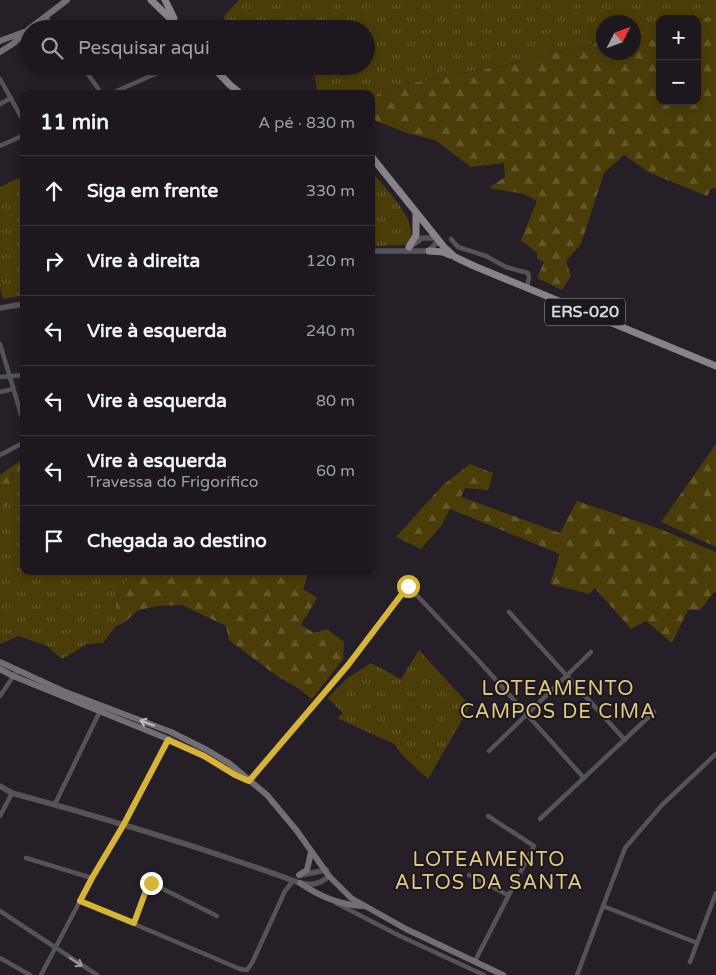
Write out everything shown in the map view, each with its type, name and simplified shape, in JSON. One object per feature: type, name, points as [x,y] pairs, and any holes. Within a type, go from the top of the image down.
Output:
[{"type":"main road","points":[[42,20],[67,0]]},
{"type":"main road","points":[[150,0],[172,20]]},
{"type":"main road","points":[[165,0],[176,20]]},
{"type":"main road","points":[[0,41],[20,32]]},
{"type":"main road","points":[[0,52],[20,37]]},
{"type":"main road","points":[[221,75],[236,90]]},
{"type":"main road","name":"ERS-020","points":[[375,161],[437,240],[457,258],[716,366]]},
{"type":"main road","points":[[406,249],[416,234],[416,214]]},
{"type":"main road","points":[[429,251],[443,252],[457,258]]},
{"type":"main road","points":[[0,662],[14,674],[204,756],[235,775],[249,781]]},
{"type":"main road","points":[[0,669],[103,705],[171,732],[229,763],[267,795],[283,813],[327,873],[351,898],[406,929],[503,975]]},
{"type":"main road","points":[[299,875],[306,870],[312,852]]},
{"type":"main road","points":[[300,883],[330,900],[354,906],[364,906]]},
{"type":"main road","points":[[330,900],[336,896],[338,886]]},
{"type":"street","points":[[88,75],[99,90]]},
{"type":"street","points":[[119,90],[153,75]]},
{"type":"street","points":[[0,79],[20,115]]},
{"type":"street","points":[[0,104],[11,98]]},
{"type":"street","points":[[0,146],[20,137]]},
{"type":"street","points":[[375,250],[406,249],[429,251],[435,246],[437,240],[422,238],[406,249]]},
{"type":"street","points":[[451,239],[458,247],[486,256],[506,267],[528,273],[529,277],[526,288]]},
{"type":"street","points":[[457,258],[465,249]]},
{"type":"street","points":[[504,279],[506,267]]},
{"type":"street","points":[[0,308],[20,305]]},
{"type":"street","points":[[0,344],[20,411]]},
{"type":"street","points":[[0,376],[20,375]]},
{"type":"street","points":[[0,392],[13,389]]},
{"type":"street","points":[[0,455],[20,445]]},
{"type":"street","points":[[249,781],[348,665],[409,585],[584,778]]},
{"type":"street","points":[[509,612],[625,740]]},
{"type":"street","points":[[489,751],[591,652]]},
{"type":"street","points":[[0,696],[14,674]]},
{"type":"street","points":[[55,804],[103,705]]},
{"type":"street","points":[[540,819],[654,712]]},
{"type":"street","points":[[41,975],[92,878],[124,824],[171,732]]},
{"type":"street","points":[[577,975],[625,848],[662,805],[716,754]]},
{"type":"street","points":[[0,786],[12,793],[124,824],[311,886],[321,882],[327,873]]},
{"type":"street","points":[[0,816],[12,793]]},
{"type":"street","points":[[477,974],[478,962],[508,895],[534,846],[488,816]]},
{"type":"street","points":[[26,858],[92,878]]},
{"type":"street","points":[[80,901],[240,969],[247,970],[285,891],[293,880],[299,875],[327,873]]},
{"type":"street","points":[[469,876],[508,895]]},
{"type":"street","points":[[134,923],[148,885],[151,883],[218,916]]},
{"type":"street","points":[[690,962],[716,893]]},
{"type":"street","points":[[330,900],[477,974],[484,975]]},
{"type":"street","points":[[603,906],[697,943]]},
{"type":"street","points":[[0,910],[97,975]]},
{"type":"street","points":[[0,958],[30,975]]},
{"type":"green space","points":[[239,0],[716,0],[716,15],[701,19],[701,15],[656,15],[656,29],[641,32],[641,15],[596,15],[596,43],[500,66],[411,83],[375,96],[375,90],[317,90],[315,75],[375,75],[375,20],[224,20],[224,16]]},
{"type":"green space","points":[[716,15],[716,188],[711,189],[707,196],[650,173],[624,155],[604,173],[581,244],[566,261],[571,276],[562,290],[537,278],[544,262],[537,259],[537,253],[521,240],[537,201],[524,194],[489,188],[505,177],[504,163],[471,167],[435,140],[407,133],[375,121],[375,96],[411,83],[500,66],[596,43],[596,60],[641,60],[641,32],[656,29],[656,105],[701,105],[701,19]]},
{"type":"green space","points":[[375,176],[394,199],[409,222],[411,238],[407,245],[375,246]]},
{"type":"green space","points":[[20,178],[20,296],[3,299],[0,287],[0,187]]},
{"type":"green space","points":[[716,444],[716,547],[661,522]]},
{"type":"green space","points":[[20,461],[20,472],[12,473],[10,502],[0,511],[0,475]]},
{"type":"green space","points":[[470,464],[493,473],[488,490],[465,488],[461,497],[560,533],[577,501],[657,528],[716,552],[716,593],[714,592],[700,610],[688,610],[672,643],[646,621],[631,629],[595,588],[589,594],[550,584],[560,554],[450,509],[441,526],[421,549],[396,537],[443,485]]},
{"type":"green space","points":[[20,472],[20,575],[136,575],[128,579],[116,593],[116,626],[103,643],[87,644],[62,659],[47,646],[19,636],[0,644],[0,511],[10,502],[13,473]]},
{"type":"green space","points":[[136,575],[307,575],[303,589],[317,598],[301,625],[314,633],[327,629],[344,642],[343,659],[312,699],[298,688],[277,676],[229,640],[226,626],[182,605],[159,606],[138,610],[125,622],[116,626],[116,593],[128,579]]},
{"type":"green space","points":[[419,650],[470,706],[428,779],[404,757],[394,744],[337,718],[343,713],[328,698],[346,679],[371,663],[401,679]]},
{"type":"district","name":"LOTEAMENTO CAMPOS DE CIMA","points":[[558,700]]},
{"type":"district","name":"LOTEAMENTO ALTOS DA SANTA","points":[[489,872]]},
{"type":"route","points":[[151,883],[148,885],[134,923],[80,901],[124,824],[168,740],[204,756],[235,775],[249,781],[348,665],[408,586]]}]
